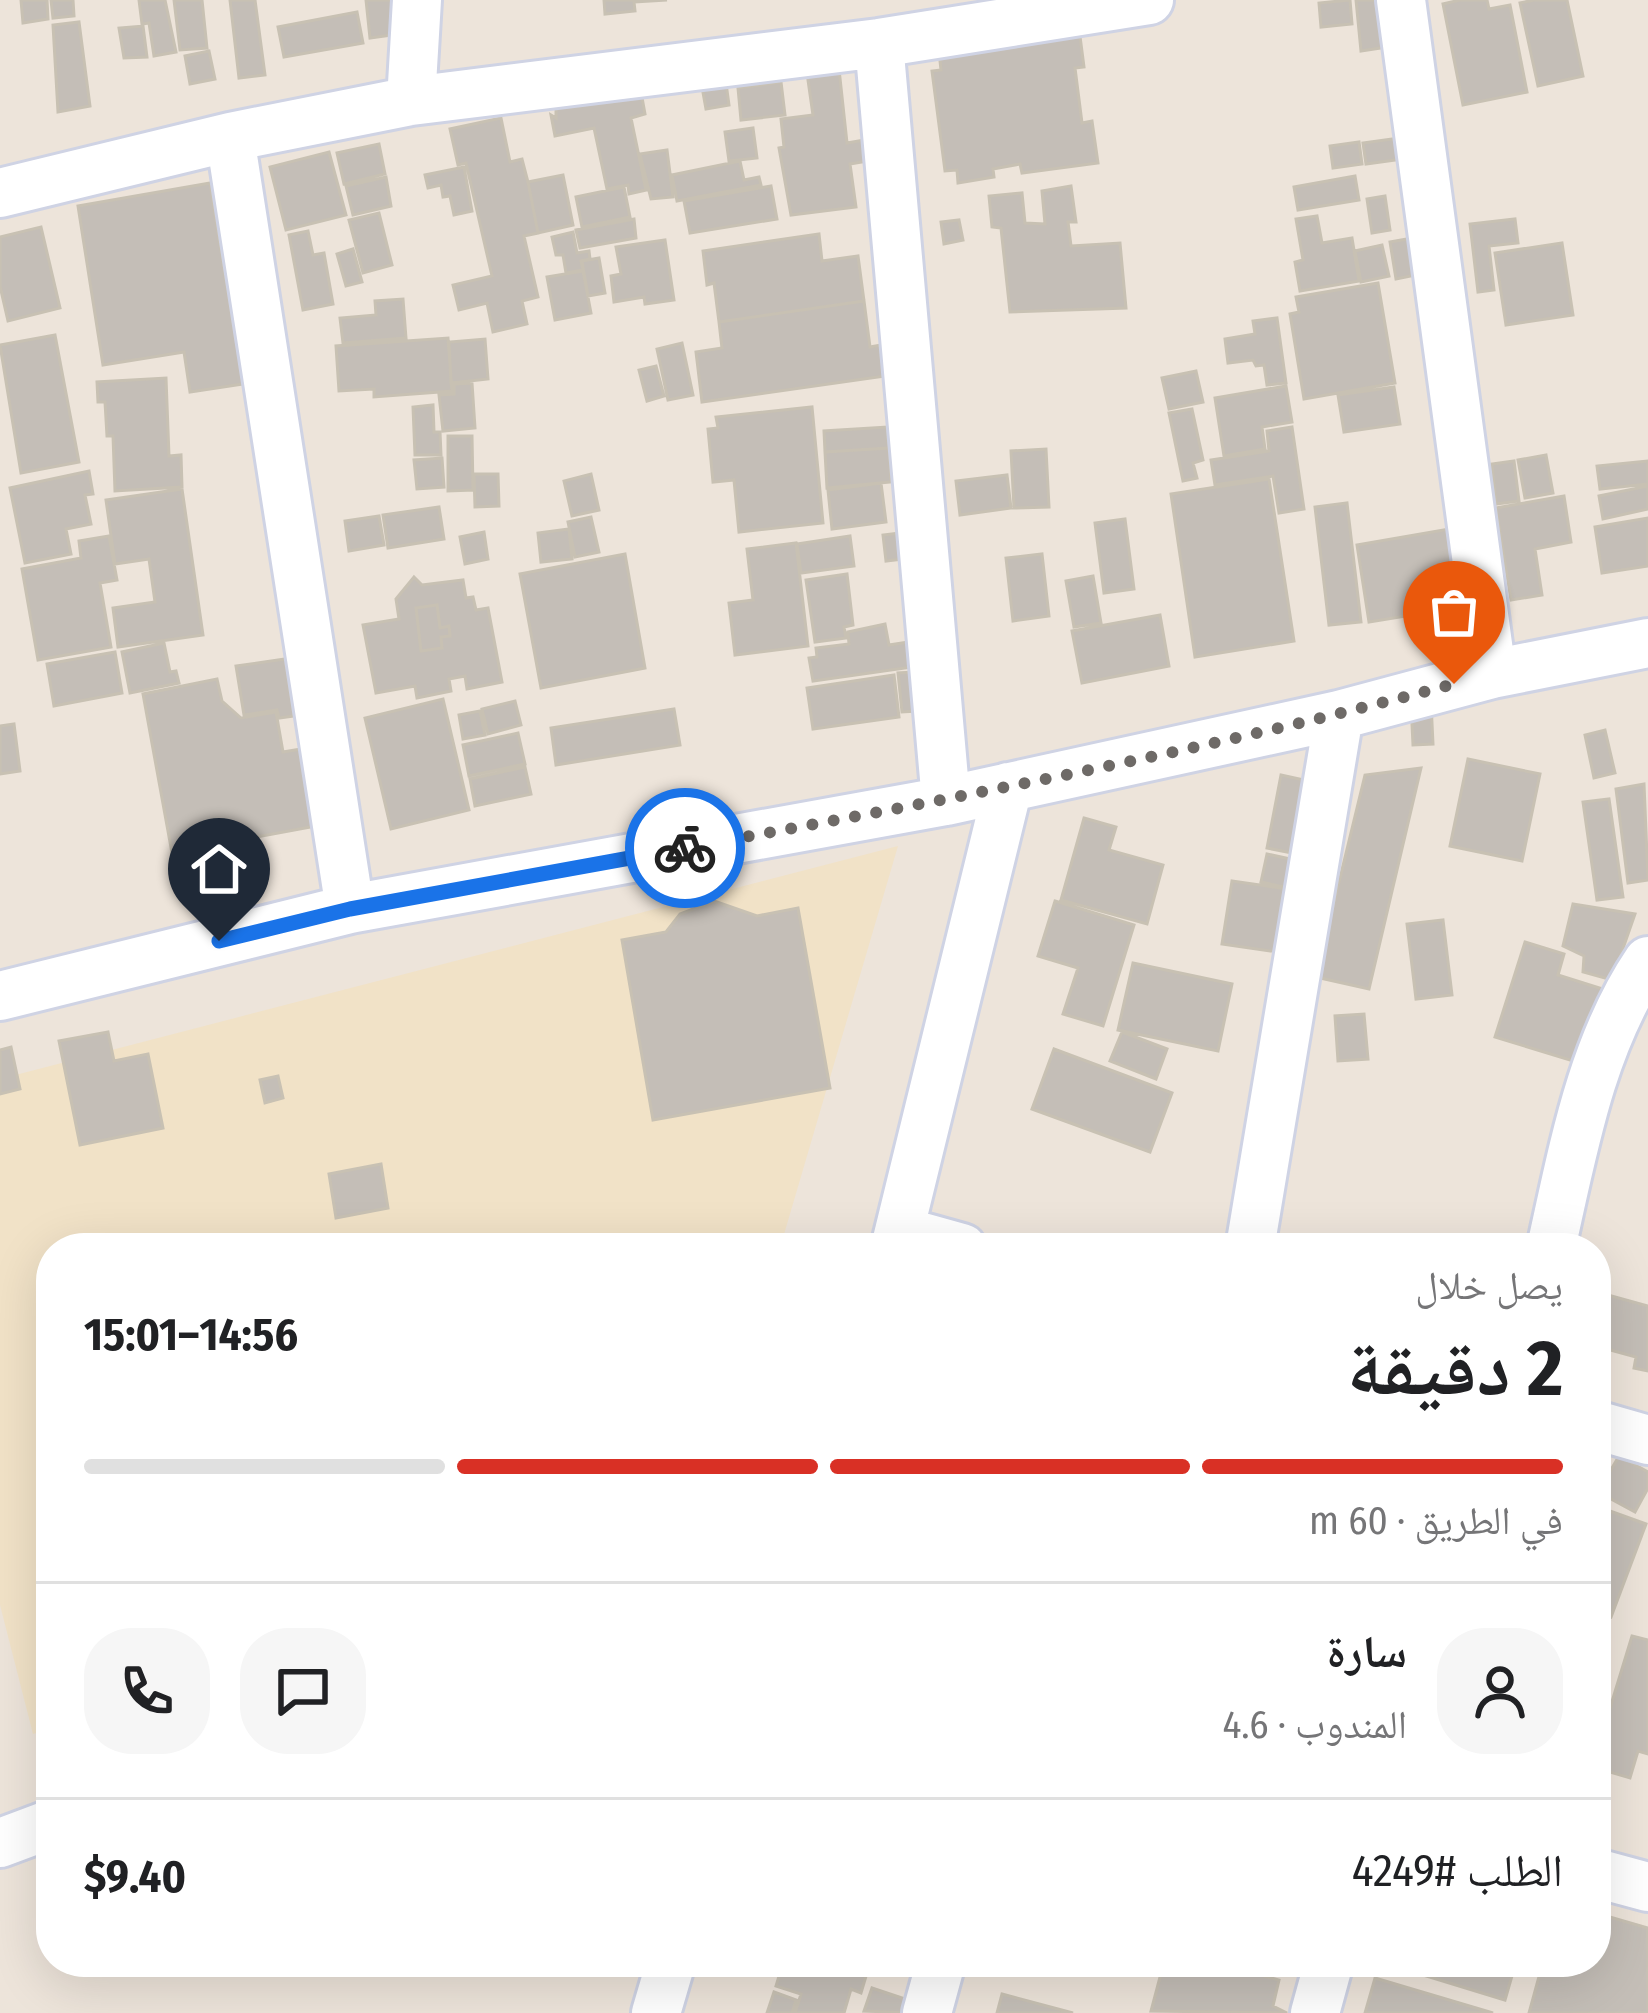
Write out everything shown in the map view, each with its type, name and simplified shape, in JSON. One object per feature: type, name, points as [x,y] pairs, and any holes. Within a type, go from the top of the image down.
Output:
[{"type":"street","points":[[411,101],[417,0]]},
{"type":"street","points":[[0,194],[230,137],[411,101],[898,27],[1149,0]]},
{"type":"street","points":[[1401,0],[1492,674]]},
{"type":"street","points":[[898,27],[946,801]]},
{"type":"street","points":[[230,137],[350,909]]},
{"type":"street","points":[[0,996],[350,909],[946,801],[1339,715],[1492,674],[1646,646]]},
{"type":"street","points":[[1253,1233],[1339,715]]},
{"type":"street","points":[[899,1233],[1008,788]]},
{"type":"street","points":[[1554,1233],[1589,1084],[1630,988],[1648,961]]},
{"type":"street","points":[[1611,1429],[1648,1440]]},
{"type":"street","points":[[0,1843],[36,1830]]},
{"type":"street","points":[[1611,1877],[1648,1887]]},
{"type":"street","points":[[656,2013],[667,1977]]},
{"type":"street","points":[[927,2013],[937,1977]]},
{"type":"street","points":[[1315,2013],[1325,1977]]},
{"type":"shaded area","points":[[898,846],[784,1233],[36,1233],[33,1734],[0,1605],[0,1079]]},
{"type":"building","points":[[21,0],[47,0],[48,19],[23,23]]},
{"type":"building","points":[[51,0],[73,0],[74,16],[53,18]]},
{"type":"building","points":[[139,0],[165,0],[176,52],[154,56],[149,23],[142,24]]},
{"type":"building","points":[[174,0],[202,0],[207,48],[180,50]]},
{"type":"building","points":[[230,0],[255,0],[265,75],[239,78]]},
{"type":"building","points":[[366,0],[395,0],[399,34],[370,38]]},
{"type":"building","points":[[604,0],[667,0],[634,2],[635,11],[605,14]]},
{"type":"building","points":[[1350,0],[1352,24],[1321,27],[1319,3]]},
{"type":"building","points":[[1356,0],[1389,0],[1394,46],[1361,51]]},
{"type":"building","points":[[1487,0],[1489,9],[1510,5],[1527,92],[1463,105],[1443,4]]},
{"type":"building","points":[[1567,0],[1583,76],[1538,86],[1520,3]]},
{"type":"building","points":[[357,12],[363,43],[284,57],[278,27]]},
{"type":"building","points":[[1078,21],[1084,67],[1075,68],[1082,123],[1092,121],[1098,163],[1022,173],[1020,164],[993,169],[994,177],[958,183],[957,170],[945,171],[932,71],[941,70],[938,42]]},
{"type":"building","points":[[79,22],[90,106],[58,112],[53,25]]},
{"type":"building","points":[[143,26],[147,57],[124,58],[119,28]]},
{"type":"building","points":[[209,51],[215,79],[190,84],[185,56]]},
{"type":"building","points":[[839,69],[847,143],[876,138],[879,159],[850,164],[856,207],[791,215],[779,148],[784,147],[781,119],[813,115],[807,73]]},
{"type":"building","points":[[781,82],[785,115],[741,120],[738,88]]},
{"type":"building","points":[[726,83],[729,105],[706,109],[702,87]]},
{"type":"building","points":[[641,92],[645,114],[631,118],[646,190],[629,194],[628,185],[607,189],[594,128],[555,136],[551,115],[556,118],[556,105]]},
{"type":"building","points":[[501,118],[510,162],[522,159],[528,182],[538,233],[524,236],[538,297],[522,301],[527,324],[493,332],[487,303],[459,310],[453,285],[492,276],[466,163],[458,165],[450,129]]},
{"type":"building","points":[[753,128],[757,158],[729,161],[725,132]]},
{"type":"building","points":[[1407,137],[1410,158],[1366,164],[1363,143]]},
{"type":"building","points":[[1359,142],[1362,164],[1333,168],[1330,146]]},
{"type":"building","points":[[379,144],[385,174],[344,184],[337,153]]},
{"type":"building","points":[[667,150],[673,197],[651,199],[640,154]]},
{"type":"building","points":[[329,152],[346,215],[286,230],[270,167]]},
{"type":"building","points":[[740,161],[744,180],[759,177],[761,185],[677,201],[672,175]]},
{"type":"building","points":[[464,167],[472,211],[454,215],[450,196],[443,197],[441,185],[428,188],[425,175]]},
{"type":"building","points":[[563,175],[573,225],[538,233],[528,182]]},
{"type":"building","points":[[1355,176],[1359,200],[1298,210],[1294,187]]},
{"type":"building","points":[[386,177],[391,206],[353,215],[346,186]]},
{"type":"building","points":[[210,183],[243,384],[190,392],[184,352],[103,365],[78,206]]},
{"type":"building","points":[[771,186],[777,219],[690,233],[684,201]]},
{"type":"building","points":[[1071,186],[1076,222],[1068,222],[1071,246],[1120,243],[1126,308],[1010,312],[1001,228],[992,227],[989,196],[1022,193],[1025,223],[1045,224],[1042,191]]},
{"type":"building","points":[[624,187],[630,217],[582,227],[576,197]]},
{"type":"building","points":[[1385,196],[1390,230],[1372,233],[1367,199]]},
{"type":"building","points":[[379,213],[392,265],[363,273],[349,220]]},
{"type":"building","points":[[1317,216],[1322,243],[1352,238],[1359,281],[1300,291],[1295,262],[1303,260],[1296,219]]},
{"type":"building","points":[[634,219],[636,238],[580,248],[576,230]]},
{"type":"building","points":[[1515,219],[1518,243],[1489,246],[1494,290],[1478,292],[1470,224]]},
{"type":"building","points":[[959,220],[963,240],[944,244],[941,222]]},
{"type":"building","points":[[41,227],[60,308],[8,321],[0,286],[0,237]]},
{"type":"building","points":[[308,231],[313,255],[324,253],[333,304],[303,310],[289,235]]},
{"type":"building","points":[[573,232],[577,253],[589,251],[590,259],[581,261],[583,270],[566,273],[563,255],[556,255],[552,237]]},
{"type":"building","points":[[819,234],[822,261],[858,256],[864,301],[719,322],[714,283],[707,285],[703,251]]},
{"type":"building","points":[[1418,237],[1425,273],[1396,279],[1390,242]]},
{"type":"building","points":[[665,240],[674,300],[645,304],[644,297],[614,302],[611,276],[621,274],[616,247]]},
{"type":"building","points":[[1562,243],[1573,315],[1506,325],[1495,253]]},
{"type":"building","points":[[1382,245],[1389,276],[1361,282],[1355,251]]},
{"type":"building","points":[[353,249],[362,282],[346,286],[337,254]]},
{"type":"building","points":[[599,258],[605,293],[588,296],[582,261]]},
{"type":"building","points":[[583,271],[591,313],[555,320],[547,277]]},
{"type":"building","points":[[1378,283],[1395,383],[1304,399],[1290,314],[1299,312],[1296,297]]},
{"type":"building","points":[[403,299],[406,338],[343,343],[340,318],[376,315],[375,301]]},
{"type":"building","points":[[864,301],[870,347],[881,345],[885,376],[702,402],[696,352],[722,348],[719,322]]},
{"type":"building","points":[[1277,318],[1286,383],[1267,385],[1264,365],[1256,366],[1253,360],[1228,363],[1225,339],[1255,334],[1253,321]]},
{"type":"building","points":[[55,335],[79,462],[21,473],[0,345]]},
{"type":"building","points":[[448,338],[452,391],[374,397],[374,389],[339,391],[336,346]]},
{"type":"building","points":[[485,339],[488,379],[451,383],[449,342]]},
{"type":"building","points":[[682,343],[693,395],[668,400],[657,349]]},
{"type":"building","points":[[656,366],[664,396],[647,401],[639,370]]},
{"type":"building","points":[[1196,371],[1203,402],[1169,409],[1162,378]]},
{"type":"building","points":[[166,378],[169,456],[181,455],[182,487],[115,491],[113,436],[107,436],[105,402],[98,402],[97,382]]},
{"type":"building","points":[[472,383],[475,428],[443,431],[439,395],[454,394],[454,384]]},
{"type":"building","points":[[1286,386],[1292,422],[1262,427],[1265,449],[1224,456],[1215,398]]},
{"type":"building","points":[[1394,387],[1400,424],[1344,432],[1338,395]]},
{"type":"building","points":[[433,405],[441,455],[415,455],[413,407]]},
{"type":"building","points":[[812,407],[823,523],[739,532],[734,480],[713,482],[708,429],[718,428],[716,417]]},
{"type":"building","points":[[1192,409],[1203,460],[1193,463],[1197,478],[1183,481],[1169,413]]},
{"type":"building","points":[[887,427],[889,448],[825,452],[824,431]]},
{"type":"building","points":[[1292,427],[1304,509],[1279,513],[1273,476],[1215,485],[1211,460],[1269,451],[1267,431]]},
{"type":"building","points":[[448,436],[472,436],[473,490],[448,491]]},
{"type":"building","points":[[889,448],[891,482],[827,488],[825,452]]},
{"type":"building","points":[[1046,449],[1049,507],[1014,508],[1011,451]]},
{"type":"building","points":[[1546,455],[1553,493],[1525,498],[1518,460]]},
{"type":"building","points":[[442,458],[444,487],[417,489],[414,460]]},
{"type":"building","points":[[1514,461],[1519,501],[1496,504],[1492,464]]},
{"type":"building","points":[[1648,461],[1648,484],[1600,489],[1597,466]]},
{"type":"building","points":[[89,471],[93,494],[85,495],[91,524],[66,529],[71,554],[25,563],[10,488]]},
{"type":"building","points":[[474,474],[498,474],[499,506],[475,507]]},
{"type":"building","points":[[591,474],[599,510],[572,516],[564,481]]},
{"type":"building","points":[[1007,475],[1011,508],[960,515],[956,481]]},
{"type":"building","points":[[1269,479],[1294,641],[1195,657],[1171,494]]},
{"type":"building","points":[[881,483],[886,522],[832,529],[828,490]]},
{"type":"building","points":[[1648,486],[1648,509],[1603,519],[1599,496]]},
{"type":"building","points":[[182,489],[203,635],[118,647],[113,608],[155,602],[149,559],[115,564],[106,500]]},
{"type":"building","points":[[1564,496],[1571,542],[1535,549],[1542,595],[1511,600],[1496,508]]},
{"type":"building","points":[[1347,503],[1361,622],[1329,625],[1315,507]]},
{"type":"building","points":[[439,507],[444,539],[388,548],[383,515]]},
{"type":"building","points":[[379,516],[384,545],[349,551],[345,521]]},
{"type":"building","points":[[591,517],[599,552],[575,557],[568,522]]},
{"type":"building","points":[[1648,518],[1648,566],[1602,573],[1595,527]]},
{"type":"building","points":[[1125,519],[1134,589],[1104,593],[1095,523]]},
{"type":"building","points":[[1461,527],[1473,605],[1369,622],[1357,545]]},
{"type":"building","points":[[569,529],[572,559],[541,562],[538,533]]},
{"type":"building","points":[[917,531],[920,557],[886,561],[883,535]]},
{"type":"building","points":[[484,532],[488,559],[465,564],[460,537]]},
{"type":"building","points":[[109,536],[117,580],[100,583],[111,647],[38,660],[22,569],[81,558],[79,541]]},
{"type":"building","points":[[850,536],[854,566],[801,573],[797,544]]},
{"type":"building","points":[[796,543],[808,646],[735,655],[729,603],[753,600],[747,549]]},
{"type":"building","points":[[625,554],[645,668],[541,688],[520,574]]},
{"type":"building","points":[[1042,554],[1049,616],[1013,621],[1006,558]]},
{"type":"building","points":[[847,574],[853,625],[844,627],[846,638],[815,642],[806,580]]},
{"type":"building","points":[[1093,576],[1101,623],[1074,627],[1066,581]]},
{"type":"building","points":[[414,577],[422,585],[463,580],[466,598],[473,597],[476,610],[488,608],[502,682],[467,689],[465,676],[449,679],[451,691],[417,698],[415,686],[376,693],[363,625],[399,619],[396,599]],"holes":[[[437,605],[440,628],[449,626],[450,636],[441,637],[442,648],[421,651],[416,608]]]},
{"type":"building","points":[[437,605],[440,628],[449,626],[450,636],[441,637],[442,648],[421,651],[416,608]]},
{"type":"building","points":[[1160,615],[1169,666],[1082,683],[1072,631]]},
{"type":"building","points":[[885,624],[889,645],[915,641],[919,666],[813,681],[809,658],[817,657],[816,648],[849,644],[848,632]]},
{"type":"building","points":[[164,643],[170,672],[176,671],[179,683],[130,693],[122,652]]},
{"type":"building","points":[[115,652],[122,693],[54,706],[47,664]]},
{"type":"building","points":[[285,659],[294,716],[279,718],[277,710],[244,715],[236,666]]},
{"type":"building","points":[[932,671],[934,710],[902,712],[898,673]]},
{"type":"building","points":[[894,675],[899,717],[813,729],[807,688]]},
{"type":"building","points":[[217,679],[222,701],[241,718],[276,712],[283,752],[307,748],[321,825],[235,841],[237,855],[207,861],[204,847],[172,853],[143,694]]},
{"type":"building","points":[[443,699],[469,810],[391,829],[365,718]]},
{"type":"building","points":[[515,701],[521,725],[488,734],[482,709]]},
{"type":"building","points":[[1431,702],[1433,744],[1413,745],[1411,703]]},
{"type":"building","points":[[674,709],[680,745],[556,765],[551,728]]},
{"type":"building","points":[[480,711],[485,735],[463,739],[459,715]]},
{"type":"building","points":[[14,724],[20,771],[0,774],[0,726]]},
{"type":"building","points":[[1605,730],[1615,773],[1594,778],[1585,735]]},
{"type":"building","points":[[518,733],[525,764],[469,776],[463,745]]},
{"type":"building","points":[[1468,759],[1540,774],[1522,861],[1450,846]]},
{"type":"building","points":[[525,767],[531,794],[475,806],[470,779]]},
{"type":"building","points":[[1421,768],[1369,989],[1316,977],[1365,775]]},
{"type":"building","points":[[1281,775],[1317,783],[1302,855],[1267,848]]},
{"type":"building","points":[[1644,784],[1648,880],[1628,883],[1616,789]]},
{"type":"building","points":[[1609,799],[1623,897],[1597,900],[1583,802]]},
{"type":"building","points":[[1084,818],[1116,827],[1109,850],[1163,865],[1147,924],[1061,900]]},
{"type":"building","points":[[1267,854],[1299,861],[1293,889],[1261,882]]},
{"type":"building","points":[[1232,881],[1294,890],[1285,953],[1222,944]]},
{"type":"building","points":[[714,901],[757,916],[798,908],[830,1088],[653,1120],[622,940],[666,932],[680,914]]},
{"type":"building","points":[[1055,901],[1134,925],[1103,1026],[1063,1014],[1078,968],[1038,956]]},
{"type":"building","points":[[1573,904],[1635,914],[1612,980],[1583,972],[1584,956],[1563,946]]},
{"type":"building","points":[[1443,920],[1452,995],[1416,999],[1407,924]]},
{"type":"building","points":[[1525,942],[1564,954],[1558,975],[1609,991],[1586,1065],[1495,1037]]},
{"type":"building","points":[[1133,963],[1232,984],[1218,1051],[1118,1030]]},
{"type":"building","points":[[1364,1014],[1368,1059],[1338,1061],[1335,1016]]},
{"type":"building","points":[[108,1032],[114,1061],[148,1054],[163,1128],[80,1145],[59,1041]]},
{"type":"building","points":[[1122,1032],[1167,1049],[1156,1079],[1110,1061]]},
{"type":"building","points":[[11,1047],[20,1089],[0,1094],[0,1050]]},
{"type":"building","points":[[1054,1049],[1172,1093],[1150,1152],[1032,1109]]},
{"type":"building","points":[[278,1076],[283,1098],[265,1103],[260,1080]]},
{"type":"building","points":[[381,1164],[388,1208],[336,1218],[329,1174]]},
{"type":"building","points":[[1611,1296],[1648,1306],[1648,1371],[1634,1368],[1636,1357],[1611,1350]]},
{"type":"building","points":[[1619,1456],[1648,1472],[1648,1488],[1635,1512],[1611,1499],[1611,1470]]},
{"type":"building","points":[[1611,1511],[1646,1524],[1611,1617]]},
{"type":"building","points":[[1632,1636],[1648,1640],[1648,1754],[1638,1751],[1630,1778],[1611,1772],[1611,1705]]},
{"type":"building","points":[[1611,1917],[1648,1928],[1648,2013],[1529,2013],[1539,1977],[1611,1977]]},
{"type":"building","points":[[779,1977],[866,1977],[861,1993],[851,1989],[844,2013],[795,2013],[801,1994],[776,1986]]},
{"type":"building","points":[[1160,1977],[1268,1977],[1279,1980],[1273,2006],[1287,2013],[1151,2011]]},
{"type":"building","points":[[1430,1977],[1512,1977],[1505,2000]]},
{"type":"building","points":[[1375,1978],[1493,2013],[1365,2013]]},
{"type":"building","points":[[872,1988],[914,2002],[910,2013],[864,2011]]},
{"type":"building","points":[[774,1992],[796,2000],[792,2013],[767,2013]]},
{"type":"building","points":[[1002,1994],[1073,2013],[997,2013]]},
{"type":"way so far","points":[[685,848],[1008,788],[1339,715],[1454,684]]},
{"type":"route","points":[[219,941],[350,909],[685,848]]}]
